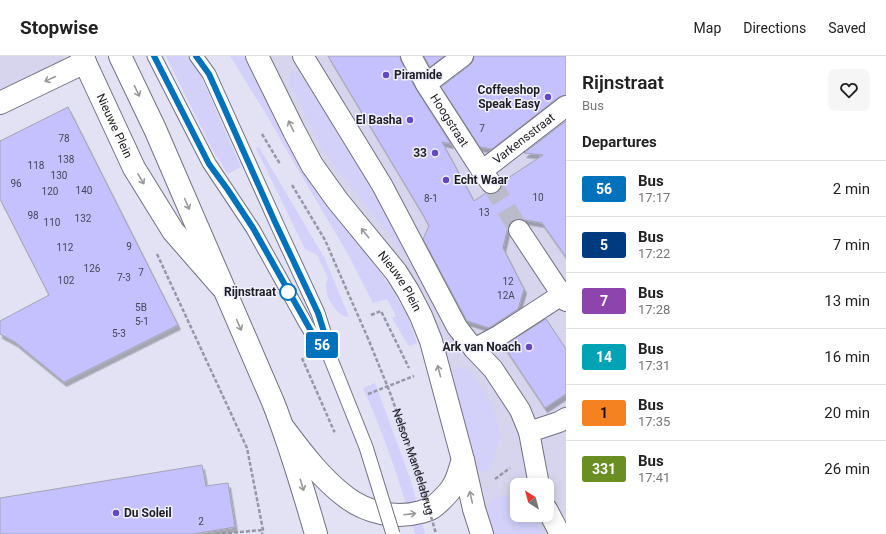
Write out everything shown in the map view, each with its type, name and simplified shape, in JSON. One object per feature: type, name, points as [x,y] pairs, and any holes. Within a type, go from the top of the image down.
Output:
[{"type":"street","name":"Nieuwe Plein","points":[[120,56],[155,129],[273,402],[301,482],[316,534]]},
{"type":"street","name":"Nieuwe Plein","points":[[257,56],[294,132],[312,165],[337,200],[396,272],[421,316],[431,341],[463,460],[474,510],[482,534]]},
{"type":"street","points":[[302,56],[382,185],[457,327],[474,349],[493,368],[520,410],[531,441],[538,478]]},
{"type":"street","name":"Hoogstraat","points":[[411,56],[426,84],[486,177]]},
{"type":"street","points":[[426,84],[463,56]]},
{"type":"street","name":"Nieuwe Plein","points":[[84,59],[134,168],[173,231],[224,289]]},
{"type":"street","points":[[0,103],[84,59]]},
{"type":"street","name":"Varkensstraat","points":[[486,177],[566,106]]},
{"type":"street","points":[[474,349],[565,296],[519,230]]},
{"type":"street","points":[[531,441],[566,418]]},
{"type":"street","points":[[282,427],[308,460],[330,484],[347,498],[362,507],[382,514],[410,515],[430,509],[454,485],[463,460]]},
{"type":"street","points":[[554,522],[560,534]]},
{"type":"lane","points":[[154,56],[209,164],[253,228],[315,339],[328,352]]},
{"type":"lane","points":[[196,56],[209,74],[275,222],[318,313],[326,338],[328,352],[366,447],[393,534]]},
{"type":"path","points":[[260,131],[284,170]]},
{"type":"path","name":"Nelson Mandelabrug","points":[[291,183],[325,240],[344,286],[368,336],[420,477],[436,534]]},
{"type":"path","points":[[155,250],[247,448],[263,530],[262,534]]},
{"type":"path","points":[[371,315],[381,311],[410,369]]},
{"type":"path","points":[[301,356],[334,431]]},
{"type":"path","points":[[474,510],[492,481],[531,441]]},
{"type":"path","points":[[216,534],[263,530]]},
{"type":"shaded area","points":[[0,56],[65,56],[61,62],[0,92]]},
{"type":"shaded area","points":[[166,56],[187,56],[200,74],[241,167],[228,174],[212,149]]},
{"type":"shaded area","points":[[230,56],[244,56],[275,119],[309,178],[336,217],[380,272],[393,291],[409,319],[417,343],[410,346],[408,345],[392,318],[396,316],[387,299],[373,303],[349,256],[269,119]]},
{"type":"shaded area","points":[[270,56],[566,56],[566,534],[492,534],[450,378],[353,204],[334,179],[317,152],[297,115]]},
{"type":"shaded area","points":[[297,71],[324,107],[365,176],[409,259],[322,149],[289,80],[291,73]]},
{"type":"shaded area","points":[[259,147],[325,259],[349,317],[341,314],[330,302],[326,287],[328,278],[317,255],[305,249],[256,148]]},
{"type":"shaded area","points":[[463,367],[471,371],[485,393],[496,415],[500,436],[490,468],[482,473],[472,463],[452,374],[457,368]]},
{"type":"shaded area","points":[[375,383],[410,478],[425,534],[415,534],[392,460],[363,388]]},
{"type":"shaded area","points":[[505,495],[510,496],[510,522],[536,522],[544,534],[494,534],[487,511],[490,501]]},
{"type":"building","points":[[328,56],[400,56],[401,61],[416,89],[451,144],[442,142],[474,201],[486,193],[492,194],[498,192],[501,188],[502,182],[543,155],[524,153],[566,121],[566,257],[542,223],[519,219],[512,221],[507,231],[503,248],[524,289],[518,309],[489,328],[467,321],[423,239],[429,226]]},
{"type":"building","points":[[424,56],[444,56],[430,67]]},
{"type":"building","points":[[474,56],[566,56],[566,95],[559,97],[492,149],[480,147],[441,87],[470,65]]},
{"type":"building","points":[[68,107],[178,325],[64,382],[15,342],[0,334],[0,321],[49,295],[0,199],[0,141]]},
{"type":"building","points":[[546,319],[566,349],[566,394],[545,408],[505,348],[501,347]]},
{"type":"building","name":"Du Soleil","points":[[202,465],[206,486],[228,483],[235,527],[193,534],[0,534],[0,498]]},
{"type":"tunnel","points":[[491,183],[519,230]]},
{"type":"bus line","name":"56","points":[[154,56],[209,164],[253,228],[315,339],[328,352],[326,338],[318,313],[275,222],[209,74],[196,56]]},
{"type":"place","name":"Piramide","points":[[386,75]]},
{"type":"place","name":"Coffeeshop Speak Easy","points":[[548,97]]},
{"type":"place","name":"El Basha","points":[[410,120]]},
{"type":"place","name":"33","points":[[435,153]]},
{"type":"place","name":"Echt Waar","points":[[446,180]]},
{"type":"place","name":"Rijnstraat","points":[[288,292]]},
{"type":"place","name":"Ark van Noach","points":[[529,347]]},
{"type":"place","name":"Du Soleil","points":[[116,513]]}]
